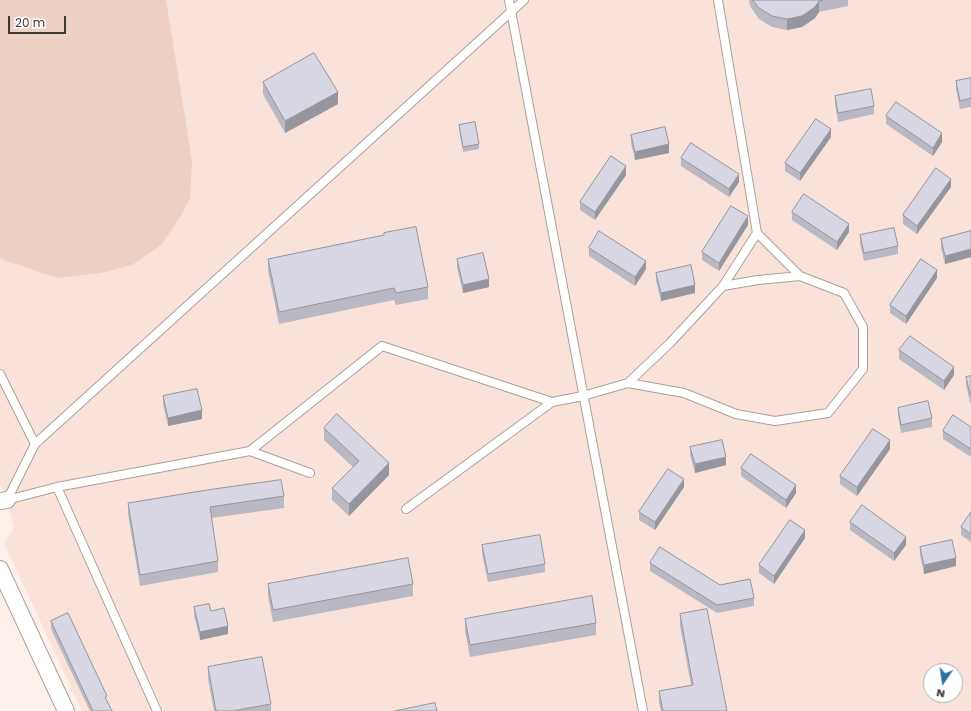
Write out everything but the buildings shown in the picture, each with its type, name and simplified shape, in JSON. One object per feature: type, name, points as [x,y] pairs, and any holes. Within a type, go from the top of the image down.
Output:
[{"type":"street","points":[[0,569],[66,711]]},
{"type":"lane","points":[[509,0],[643,711]]},
{"type":"lane","points":[[4,501],[35,444],[524,0]]},
{"type":"lane","points":[[406,509],[552,402],[583,396],[628,383],[684,393],[736,414],[775,422],[828,413],[863,369],[863,327],[844,293],[800,276],[757,233],[718,0]]},
{"type":"lane","points":[[628,383],[670,343],[723,286],[757,233]]},
{"type":"lane","points":[[723,286],[758,280],[800,276]]},
{"type":"lane","points":[[4,501],[57,487],[250,451],[382,346],[552,402]]},
{"type":"lane","points":[[0,374],[35,444]]},
{"type":"lane","points":[[250,451],[310,473]]},
{"type":"lane","points":[[57,487],[157,711]]},
{"type":"shaded area","points":[[0,0],[971,0],[971,711],[82,711],[4,543],[14,528],[7,500],[0,484]]},
{"type":"shaded area","points":[[0,0],[166,0],[192,161],[190,199],[161,245],[132,265],[101,273],[57,278],[4,260],[0,257]]}]
